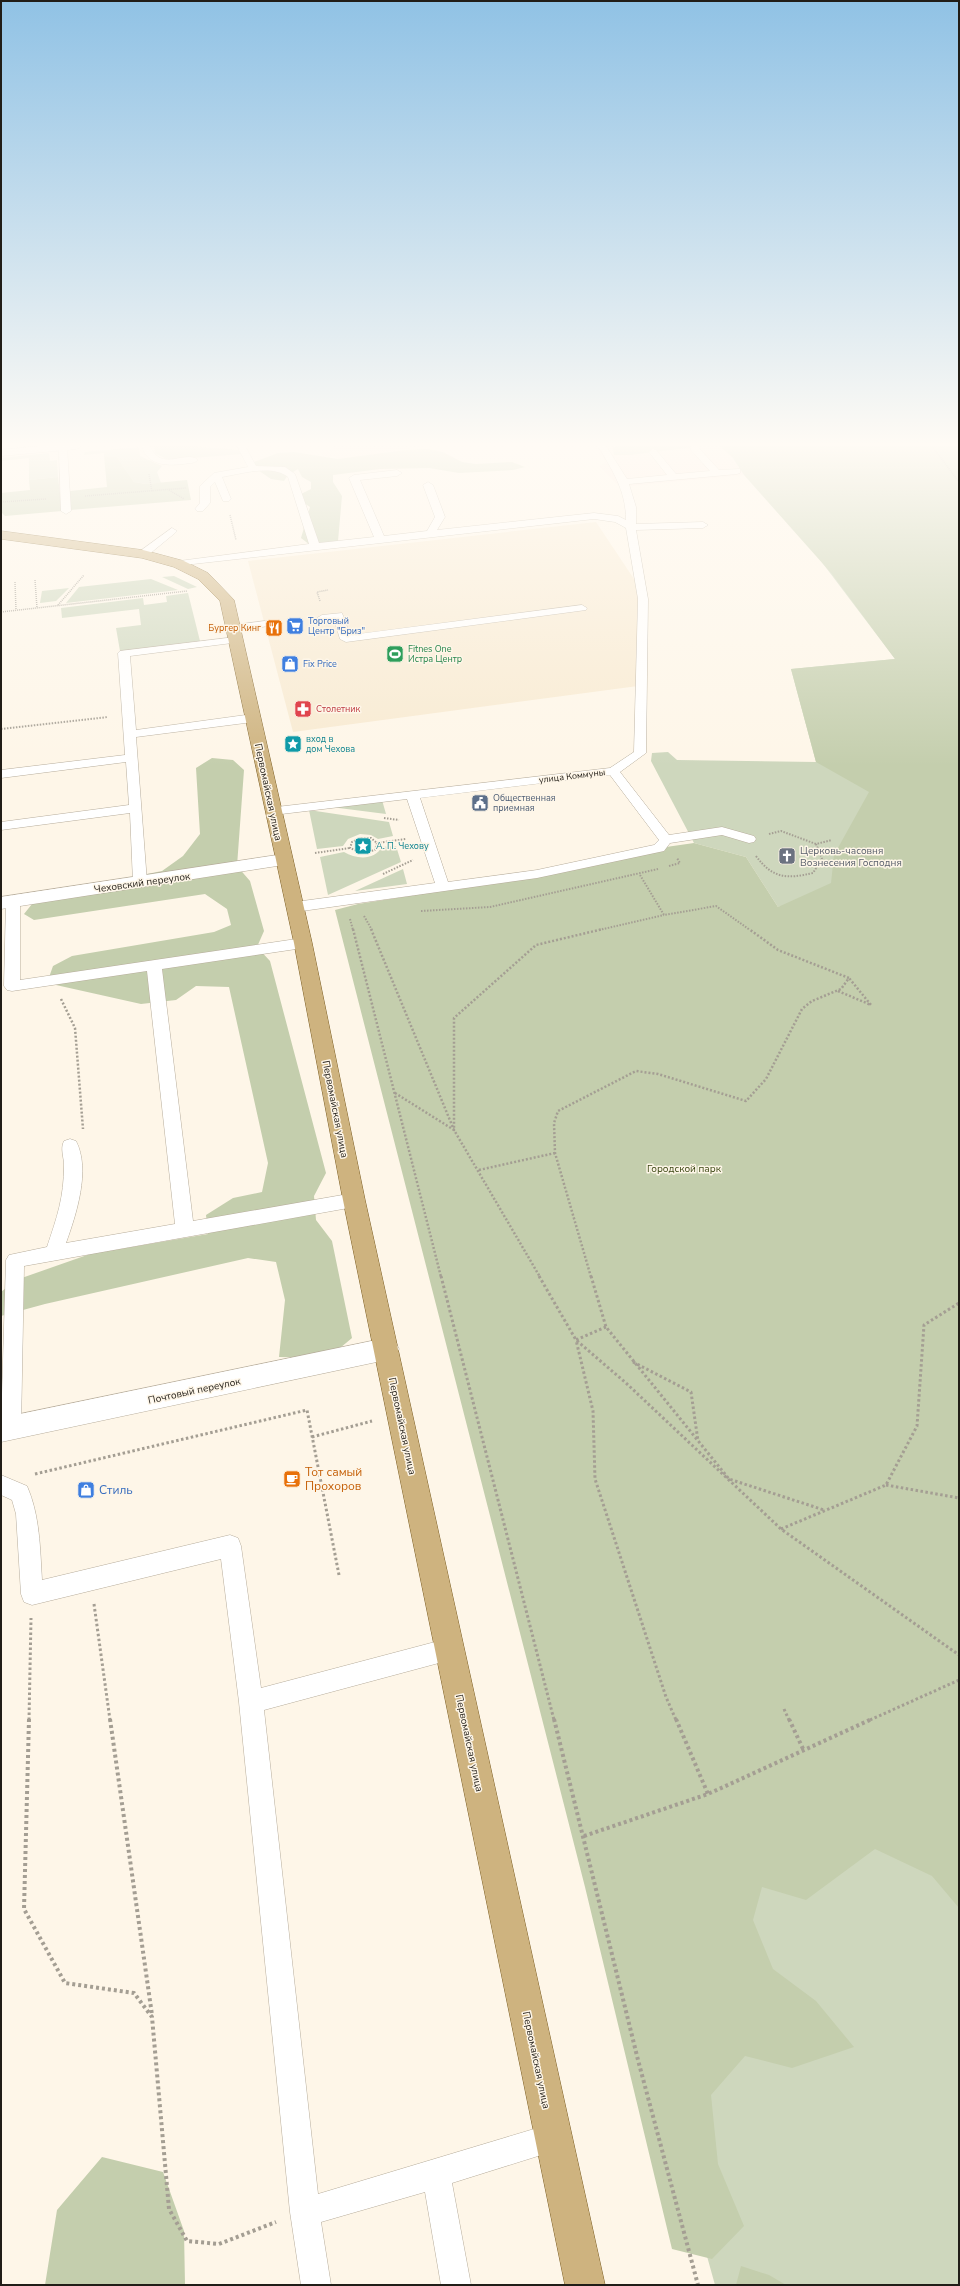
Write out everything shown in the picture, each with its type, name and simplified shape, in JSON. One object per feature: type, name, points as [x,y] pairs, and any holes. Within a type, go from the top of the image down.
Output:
[{"type":"main road","name":"Первомайская улица","points":[[134,553],[179,564],[195,584],[227,600],[303,943],[354,1200],[585,2285]]},
{"type":"street","name":"Чеховский переулок","points":[[7,902],[284,860]]},
{"type":"street","name":"Почтовый переулок","points":[[6,1429],[386,1349]]},
{"type":"lane","points":[[179,564],[262,553]]},
{"type":"lane","name":"улица Коммуны","points":[[273,811],[613,771],[640,753],[643,599],[635,553]]},
{"type":"lane","points":[[322,618],[338,616],[346,639],[582,608]]},
{"type":"lane","points":[[140,882],[124,653],[234,634],[265,624]]},
{"type":"lane","points":[[130,734],[253,718]]},
{"type":"lane","points":[[1,774],[132,758]]},
{"type":"lane","points":[[613,771],[666,840]]},
{"type":"lane","points":[[412,794],[424,836],[444,888]]},
{"type":"lane","points":[[1,826],[136,808]]},
{"type":"lane","points":[[295,907],[444,888],[537,874],[659,848],[666,840],[722,830],[749,839]]},
{"type":"lane","points":[[7,902],[12,986],[154,967],[303,943]]},
{"type":"lane","points":[[154,967],[185,1230]]},
{"type":"lane","points":[[54,1253],[71,1203],[73,1164],[70,1146]]},
{"type":"lane","points":[[6,1429],[15,1260],[354,1200]]},
{"type":"lane","points":[[1,1485],[20,1493],[28,1514],[32,1594],[230,1546],[251,1702],[305,2212],[316,2285]]},
{"type":"lane","points":[[251,1702],[450,1649]]},
{"type":"lane","points":[[305,2212],[436,2174],[554,2137]]},
{"type":"lane","points":[[436,2174],[456,2285]]},
{"type":"path","points":[[58,606],[84,575]]},
{"type":"path","points":[[35,580],[37,608]]},
{"type":"path","points":[[15,582],[16,610]]},
{"type":"path","points":[[1,612],[58,606],[195,584]]},
{"type":"path","points":[[1,729],[129,714]]},
{"type":"path","points":[[816,844],[822,859],[813,873],[789,878],[778,876],[760,863],[749,846],[749,839],[781,831],[816,844],[832,840]]},
{"type":"path","points":[[350,848],[352,842],[361,838],[371,838],[377,843],[424,836]]},
{"type":"path","points":[[315,853],[350,848],[356,853],[366,854],[375,850],[377,843]]},
{"type":"path","points":[[640,875],[664,915]]},
{"type":"path","points":[[336,901],[349,915],[584,1836],[638,2060],[698,2285]]},
{"type":"path","points":[[454,1130],[454,1018],[536,945],[664,915],[716,906],[778,950],[849,978],[871,1005],[838,991]]},
{"type":"path","points":[[349,915],[363,915],[372,931],[454,1130],[479,1170],[576,1340],[593,1411],[595,1479],[666,1697],[708,1794]]},
{"type":"path","points":[[824,1510],[729,1479],[606,1327],[555,1153],[554,1123],[558,1111],[636,1071],[658,1074],[746,1101],[767,1076],[782,1044],[805,1005],[838,991],[845,986],[849,978]]},
{"type":"path","points":[[52,980],[75,1028],[81,1109]]},
{"type":"path","points":[[394,1093],[454,1130]]},
{"type":"path","points":[[479,1170],[555,1153]]},
{"type":"path","points":[[886,1485],[918,1426],[924,1325],[959,1303]]},
{"type":"path","points":[[576,1340],[606,1327]]},
{"type":"path","points":[[576,1340],[626,1383],[781,1529],[959,1655]]},
{"type":"path","points":[[633,1362],[691,1392],[698,1441]]},
{"type":"path","points":[[32,1474],[307,1410],[339,1575]]},
{"type":"path","points":[[312,1437],[372,1421]]},
{"type":"path","points":[[781,1529],[886,1485],[959,1498]]},
{"type":"path","points":[[90,1580],[152,2017],[169,2209],[187,2241],[219,2244],[305,2212]]},
{"type":"path","points":[[32,1594],[24,1909],[65,1983],[134,1993],[152,2017]]},
{"type":"path","points":[[584,1836],[708,1794],[959,1680]]},
{"type":"path","points":[[784,1709],[804,1751]]},
{"type":"shaded area","points":[[322,553],[616,553],[636,582],[640,605],[638,686],[293,732],[248,561]]},
{"type":"green space","name":"Городской парк","points":[[813,553],[959,553],[959,1908],[932,1876],[875,1849],[806,1900],[762,1887],[753,1920],[773,1969],[816,2001],[854,2047],[792,2068],[745,2056],[711,2095],[718,2164],[744,2226],[712,2259],[672,2249],[585,1887],[335,910],[358,904],[531,877],[659,848],[694,843],[746,857],[778,907],[831,883],[834,855],[869,792],[816,762],[791,669],[895,659],[832,574]]},
{"type":"green space","points":[[815,553],[959,553],[959,876],[778,907],[746,857],[694,843],[651,761],[652,753],[668,752],[677,760],[816,762],[791,669],[895,659]]},
{"type":"green space","points":[[174,576],[197,587],[188,589],[162,577]]},
{"type":"green space","points":[[151,579],[178,590],[66,603],[79,587]]},
{"type":"green space","points":[[69,588],[56,601],[40,603],[42,591]]},
{"type":"green space","points":[[188,593],[200,641],[120,651],[116,628],[141,625],[139,609],[62,618],[61,608],[143,598],[144,605],[167,602],[166,596]]},
{"type":"green space","points":[[212,758],[233,760],[244,770],[237,866],[250,881],[264,931],[257,947],[270,961],[326,1173],[314,1196],[316,1220],[332,1241],[352,1338],[328,1358],[279,1357],[285,1300],[276,1262],[248,1258],[45,1304],[1,1316],[1,1292],[16,1280],[90,1254],[208,1234],[206,1215],[233,1198],[262,1192],[268,1163],[229,987],[196,986],[176,1000],[141,1004],[47,983],[53,966],[72,956],[214,932],[231,925],[227,909],[205,894],[34,920],[24,914],[32,904],[67,890],[162,871],[183,856],[200,834],[196,768]]},
{"type":"green space","points":[[382,800],[386,814],[331,807]]},
{"type":"green space","points":[[309,810],[389,822],[393,836],[378,839],[371,835],[360,834],[348,839],[343,846],[317,849]]},
{"type":"green space","points":[[396,846],[401,862],[328,895],[320,857],[344,852],[359,857],[370,857],[379,852],[382,847]]},
{"type":"green space","points":[[403,869],[407,884],[355,891]]},
{"type":"green space","points":[[959,1770],[959,2285],[715,2285],[651,2055],[707,1859]]},
{"type":"green space","points":[[102,2157],[163,2172],[184,2231],[185,2285],[45,2285],[57,2210]]},
{"type":"green space","points":[[741,2266],[769,2275],[786,2285],[736,2285]]},
{"type":"place","name":"Торговый Центр \"Бриз\"","points":[[295,626]]},
{"type":"place","name":"Бургер Кинг","points":[[274,628]]},
{"type":"place","name":"Fitnes One Истра Центр","points":[[395,654]]},
{"type":"place","name":"Fix Price","points":[[290,664]]},
{"type":"place","name":"Столетник","points":[[303,709]]},
{"type":"place","name":"вход в дом Чехова","points":[[293,744]]},
{"type":"place","name":"Общественная приемная","points":[[480,803]]},
{"type":"place","name":"А. П. Чехову","points":[[363,846]]},
{"type":"place","name":"Церковь-часовня Вознесения Господня","points":[[787,856]]},
{"type":"place","name":"Тот самый Прохоров","points":[[292,1479]]},
{"type":"place","name":"Стиль","points":[[86,1490]]}]
